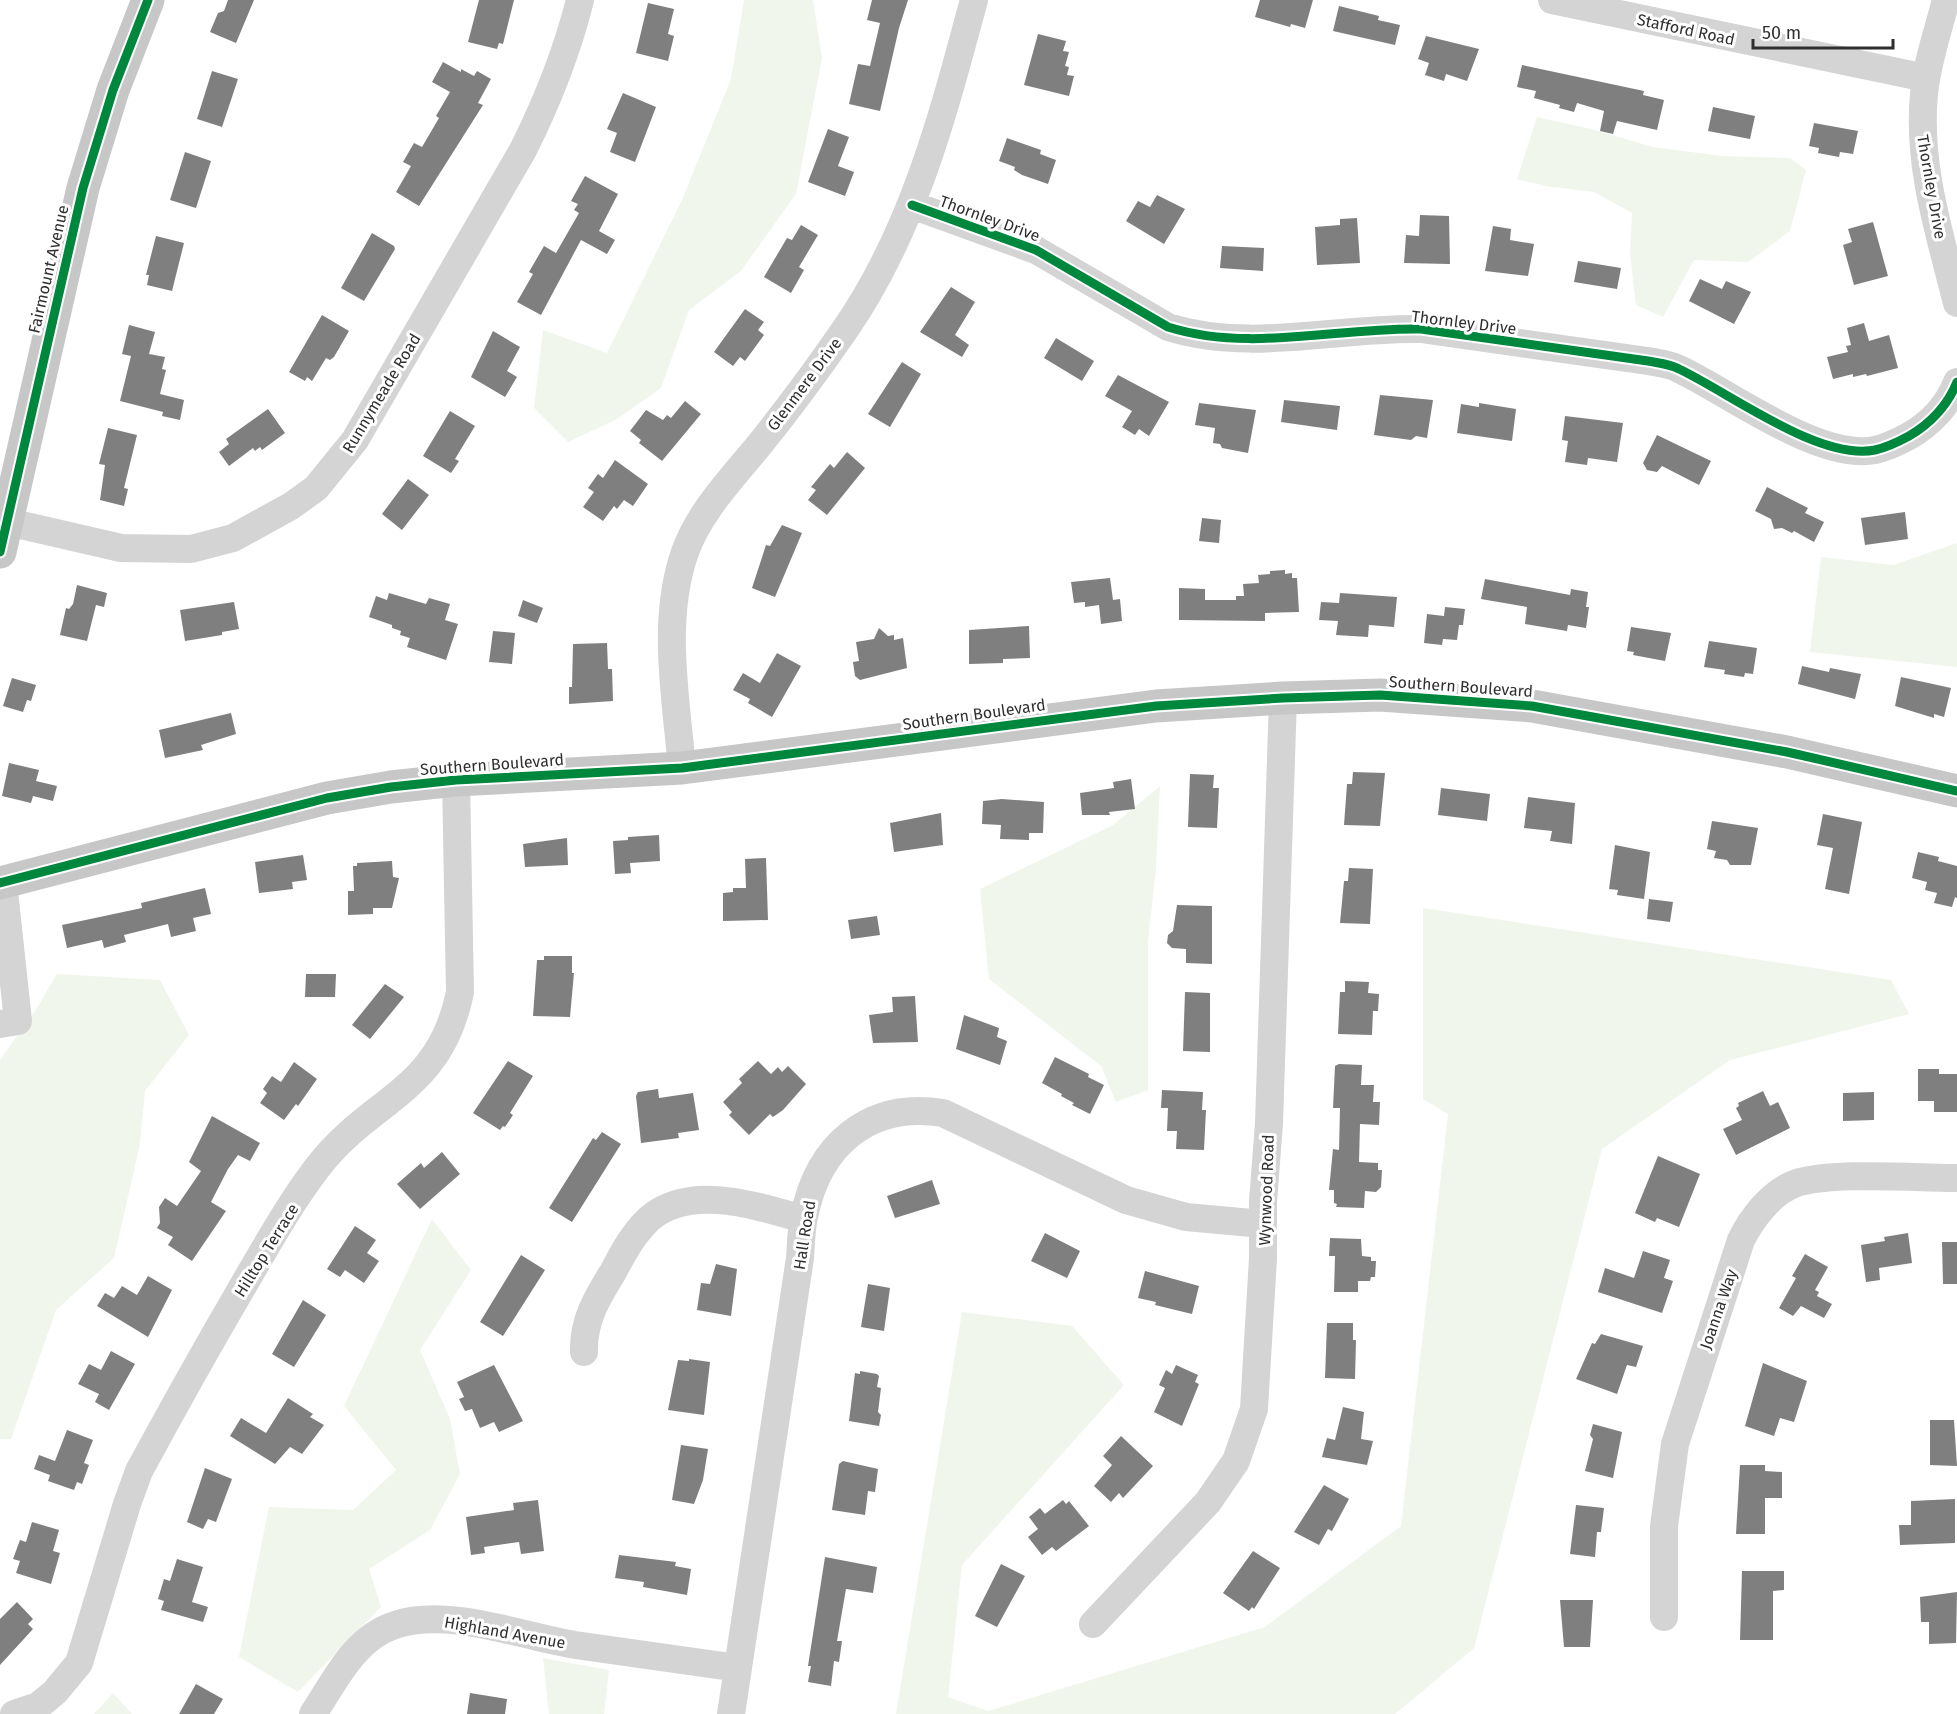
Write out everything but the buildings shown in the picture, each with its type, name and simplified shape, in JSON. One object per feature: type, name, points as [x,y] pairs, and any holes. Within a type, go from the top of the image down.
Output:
[{"type":"main road","name":"Fairmount Avenue","points":[[4,537],[66,249],[82,188],[113,90],[148,0]]},
{"type":"main road","name":"Southern Boulevard","points":[[1,883],[327,798],[456,780],[682,768],[1145,708],[1283,698],[1380,695],[1532,706],[1787,752],[1957,791]]},
{"type":"street","name":"Runnymeade Road","points":[[4,537],[122,548],[191,549],[233,538],[264,523],[316,488],[355,440],[523,150],[542,112],[573,28],[580,0]]},
{"type":"street","name":"Glenmere Drive","points":[[682,768],[672,637],[674,602],[686,550],[717,498],[845,330],[884,266],[912,205],[934,140],[974,0]]},
{"type":"street","name":"Stafford Road","points":[[1552,0],[1926,78]]},
{"type":"street","name":"Thornley Drive","points":[[1946,0],[1926,78],[1922,127],[1924,154],[1947,225],[1957,303]]},
{"type":"street","name":"Thornley Drive","points":[[912,205],[1036,250],[1168,327],[1185,332],[1230,339],[1392,328],[1421,329],[1648,361],[1676,367],[1805,437],[1842,449],[1874,450],[1892,445],[1912,434],[1929,422],[1944,405],[1957,382]]},
{"type":"street","name":"Wynwood Road","points":[[1093,1624],[1208,1502],[1236,1461],[1254,1409],[1257,1383],[1283,698]]},
{"type":"street","name":"Hilltop Terrace","points":[[14,1714],[38,1706],[55,1692],[79,1663],[127,1504],[140,1471],[178,1399],[291,1208],[317,1168],[333,1150],[424,1071],[445,1042],[455,1016],[460,992],[456,780]]},
{"type":"street","points":[[0,1024],[18,1021],[1,883]]},
{"type":"street","name":"Hall Road","points":[[731,1714],[800,1258],[803,1219],[814,1184],[827,1157],[851,1131],[883,1116],[924,1110],[943,1113],[1126,1200],[1186,1217],[1263,1224]]},
{"type":"street","name":"Joanna Way","points":[[1664,1617],[1664,1526],[1676,1444],[1741,1240],[1748,1227],[1779,1192],[1804,1182],[1832,1178],[1957,1178]]},
{"type":"street","points":[[584,1352],[585,1322],[633,1237],[650,1218],[670,1206],[686,1201],[718,1201],[772,1210],[803,1219]]},
{"type":"street","name":"Highland Avenue","points":[[313,1714],[338,1671],[366,1642],[394,1625],[439,1619],[573,1644],[738,1668]]},
{"type":"shaded area","points":[[744,0],[813,0],[822,58],[796,194],[741,271],[689,310],[661,388],[617,419],[568,442],[534,408],[543,330],[607,353],[682,200],[731,79]]},
{"type":"shaded area","points":[[1537,117],[1591,129],[1653,147],[1722,156],[1790,158],[1806,170],[1790,231],[1748,262],[1694,260],[1663,317],[1636,305],[1630,254],[1632,213],[1594,192],[1545,186],[1517,179]]},
{"type":"shaded area","points":[[1957,543],[1957,667],[1810,652],[1821,557],[1893,565]]},
{"type":"shaded area","points":[[1160,786],[1156,868],[1148,942],[1148,1090],[1116,1102],[1101,1066],[989,979],[980,889],[1113,825]]},
{"type":"shaded area","points":[[1423,908],[1891,980],[1909,1014],[1730,1060],[1602,1149],[1474,1648],[1395,1714],[896,1714],[962,1312],[1072,1326],[1124,1385],[962,1565],[948,1697],[988,1711],[1265,1627],[1401,1526],[1448,1114],[1423,1099]]},
{"type":"shaded area","points":[[57,974],[160,980],[189,1035],[145,1091],[140,1144],[114,1258],[56,1310],[11,1439],[0,1439],[0,1060],[37,1008]]},
{"type":"shaded area","points":[[432,1219],[471,1270],[420,1350],[450,1419],[460,1474],[430,1530],[369,1569],[381,1607],[298,1692],[239,1657],[269,1507],[353,1510],[396,1470],[344,1406]]},
{"type":"shaded area","points":[[543,1658],[609,1670],[604,1714],[549,1714]]},
{"type":"shaded area","points":[[113,1693],[132,1714],[94,1714]]},
{"type":"cycle path","points":[[0,552],[83,188],[113,90],[148,0]]},
{"type":"cycle path","points":[[912,205],[1036,250],[1168,327],[1230,338],[1262,339],[1389,329],[1421,329],[1660,363],[1679,369],[1802,436],[1853,451],[1880,449],[1917,431],[1943,406],[1957,382]]},
{"type":"cycle path","points":[[0,883],[327,798],[391,787],[456,780],[682,768],[1156,706],[1283,698],[1380,695],[1532,706],[1787,752],[1957,791]]}]
